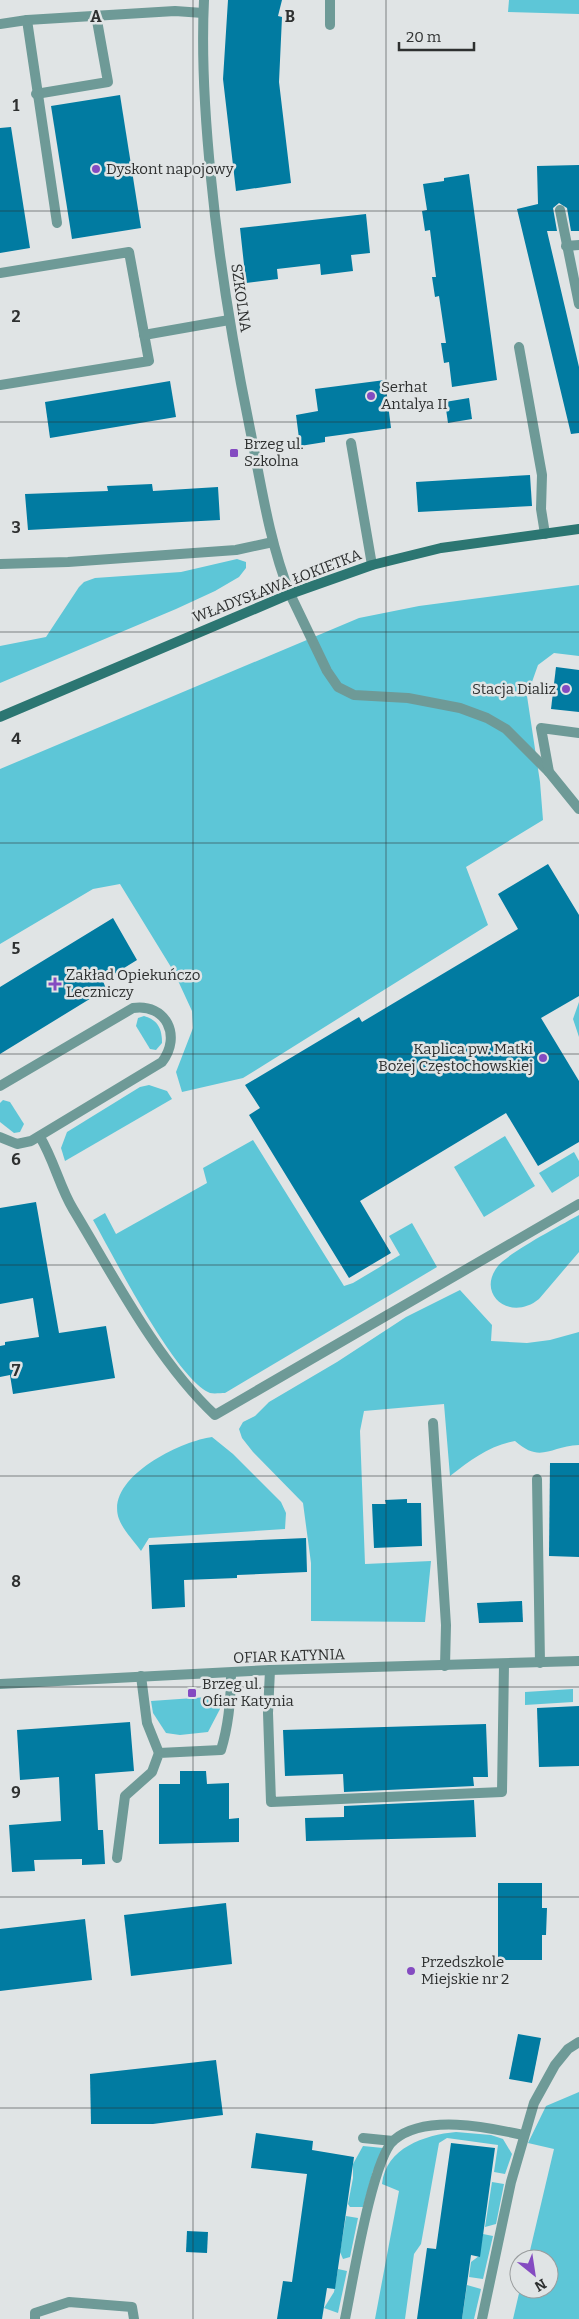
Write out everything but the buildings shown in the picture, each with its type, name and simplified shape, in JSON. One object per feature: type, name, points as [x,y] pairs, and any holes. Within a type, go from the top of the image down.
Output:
[{"type":"main road","name":"WŁADYSŁAWA ŁOKIETKA","points":[[0,717],[290,594],[372,564],[441,548],[579,529]]},
{"type":"street","name":"SZKOLNA","points":[[204,0],[202,75],[205,116],[215,216],[229,320],[273,542],[290,594],[327,672],[338,687],[354,695],[408,698],[460,708],[487,718],[506,729],[549,772],[579,809]]},
{"type":"street","points":[[330,0],[330,25]]},
{"type":"street","points":[[0,24],[96,15],[175,11],[203,13]]},
{"type":"street","points":[[36,94],[108,82],[96,15]]},
{"type":"street","points":[[27,20],[36,94],[57,223]]},
{"type":"street","points":[[560,210],[579,304]]},
{"type":"street","points":[[566,246],[579,245]]},
{"type":"street","points":[[0,273],[129,252],[149,361],[0,385]]},
{"type":"street","points":[[144,335],[229,320]]},
{"type":"street","points":[[519,347],[542,475],[541,509],[545,534]]},
{"type":"street","points":[[351,443],[372,564]]},
{"type":"street","points":[[0,564],[68,562],[236,550],[273,542]]},
{"type":"street","points":[[549,772],[541,728],[579,733]]},
{"type":"street","points":[[0,1086],[133,1008],[143,1006],[152,1008],[166,1020],[171,1033],[168,1054],[162,1062],[40,1137],[17,1144],[0,1137]]},
{"type":"street","points":[[40,1137],[51,1156],[72,1208],[116,1281],[164,1355],[192,1393],[215,1415],[579,1204]]},
{"type":"street","points":[[433,1423],[446,1625],[445,1666]]},
{"type":"street","points":[[537,1479],[540,1663]]},
{"type":"street","name":"OFIAR KATYNIA","points":[[0,1684],[270,1670],[579,1662]]},
{"type":"street","points":[[270,1670],[268,1714],[271,1802],[502,1792],[504,1664]]},
{"type":"street","points":[[159,1753],[221,1750],[227,1730],[231,1701],[231,1673]]},
{"type":"street","points":[[117,1858],[126,1796],[152,1772],[159,1753],[147,1723],[140,1676]]},
{"type":"street","points":[[482,2319],[523,2136],[537,2095],[555,2065],[568,2049],[579,2042]]},
{"type":"street","points":[[345,2319],[371,2192],[383,2156],[393,2141],[414,2130],[451,2124],[495,2129],[523,2136]]},
{"type":"street","points":[[363,2138],[393,2141]]},
{"type":"street","points":[[35,2319],[35,2312],[68,2302],[132,2307],[134,2319]]},
{"type":"shaded area","points":[[509,0],[579,0],[579,14],[508,12]]},
{"type":"shaded area","points":[[237,559],[246,562],[246,568],[239,577],[215,591],[0,683],[0,646],[46,637],[84,582],[95,578],[181,572]]},
{"type":"shaded area","points":[[579,585],[579,656],[554,653],[538,665],[527,696],[540,782],[543,820],[466,867],[488,925],[243,1078],[182,1092],[176,1072],[193,1028],[192,1011],[174,972],[120,884],[93,889],[0,944],[0,769],[359,618],[419,606]]},
{"type":"shaded area","points":[[579,1002],[579,1037],[573,1019]]},
{"type":"shaded area","points":[[144,1016],[153,1020],[160,1029],[162,1043],[156,1050],[150,1049],[136,1026],[138,1018]]},
{"type":"shaded area","points":[[149,1085],[167,1091],[172,1099],[65,1161],[61,1148],[67,1132],[140,1087]]},
{"type":"shaded area","points":[[3,1100],[10,1102],[24,1124],[20,1132],[14,1133],[0,1122],[0,1103]]},
{"type":"shaded area","points":[[505,1136],[535,1186],[484,1217],[454,1167]]},
{"type":"shaded area","points":[[253,1140],[344,1286],[353,1283],[400,1255],[389,1236],[412,1223],[437,1267],[225,1393],[210,1393],[196,1383],[163,1341],[146,1315],[93,1220],[105,1213],[116,1234],[207,1183],[203,1168]]},
{"type":"shaded area","points":[[574,1152],[579,1161],[579,1176],[552,1193],[539,1173]]},
{"type":"shaded area","points":[[579,1215],[579,1252],[539,1299],[518,1308],[499,1302],[493,1295],[491,1287],[492,1277],[498,1266],[524,1247]]},
{"type":"shaded area","points":[[460,1290],[492,1325],[491,1341],[527,1343],[550,1340],[579,1332],[579,1445],[539,1453],[524,1448],[515,1441],[506,1443],[473,1459],[450,1476],[444,1404],[364,1411],[360,1431],[365,1564],[431,1561],[425,1622],[311,1621],[311,1563],[303,1503],[253,1452],[242,1438],[239,1429],[243,1422],[255,1416],[269,1402],[337,1362],[406,1317]]},
{"type":"shaded area","points":[[212,1437],[233,1454],[281,1502],[286,1513],[285,1529],[149,1538],[141,1551],[119,1519],[117,1504],[123,1489],[148,1464],[165,1454],[198,1440]]},
{"type":"shaded area","points":[[573,1689],[573,1702],[525,1705],[525,1692]]},
{"type":"shaded area","points":[[222,1696],[220,1709],[208,1732],[180,1735],[166,1733],[153,1713],[151,1701]]},
{"type":"shaded area","points":[[579,2092],[579,2319],[513,2319],[518,2299],[559,2299],[559,2249],[530,2249],[554,2149],[528,2143],[546,2106]]},
{"type":"shaded area","points":[[456,2132],[491,2135],[503,2139],[512,2154],[505,2174],[494,2172],[498,2145],[447,2138],[439,2143],[421,2244],[414,2254],[405,2319],[375,2319],[399,2191],[382,2184],[385,2172],[391,2161],[408,2146],[432,2136]]},
{"type":"shaded area","points":[[363,2146],[383,2148],[382,2155],[373,2171],[363,2207],[350,2207],[348,2204],[353,2178],[353,2164]]},
{"type":"shaded area","points":[[492,2182],[504,2184],[496,2224],[485,2227]]},
{"type":"shaded area","points":[[346,2216],[358,2218],[350,2257],[343,2259],[340,2252]]},
{"type":"shaded area","points":[[483,2234],[493,2236],[483,2279],[469,2277],[471,2262],[479,2256]]},
{"type":"shaded area","points":[[338,2269],[347,2271],[338,2313],[324,2308],[334,2292]]},
{"type":"shaded area","points":[[467,2285],[481,2289],[474,2319],[462,2319]]},
{"type":"place","name":"Dyskont napojowy","points":[[96,169]]},
{"type":"place","name":"Serhat Antalya II","points":[[371,396]]},
{"type":"place","name":"Brzeg ul. Szkolna","points":[[234,453]]},
{"type":"place","name":"Stacja Dializ","points":[[566,689]]},
{"type":"place","name":"Zakład Opiekuńczo Leczniczy","points":[[55,984]]},
{"type":"place","name":"Kaplica pw. Matki Bożej Częstochowskiej","points":[[543,1058]]},
{"type":"place","name":"Brzeg ul. Ofiar Katynia","points":[[192,1693]]},
{"type":"place","name":"Przedszkole Miejskie nr 2","points":[[411,1971]]}]
